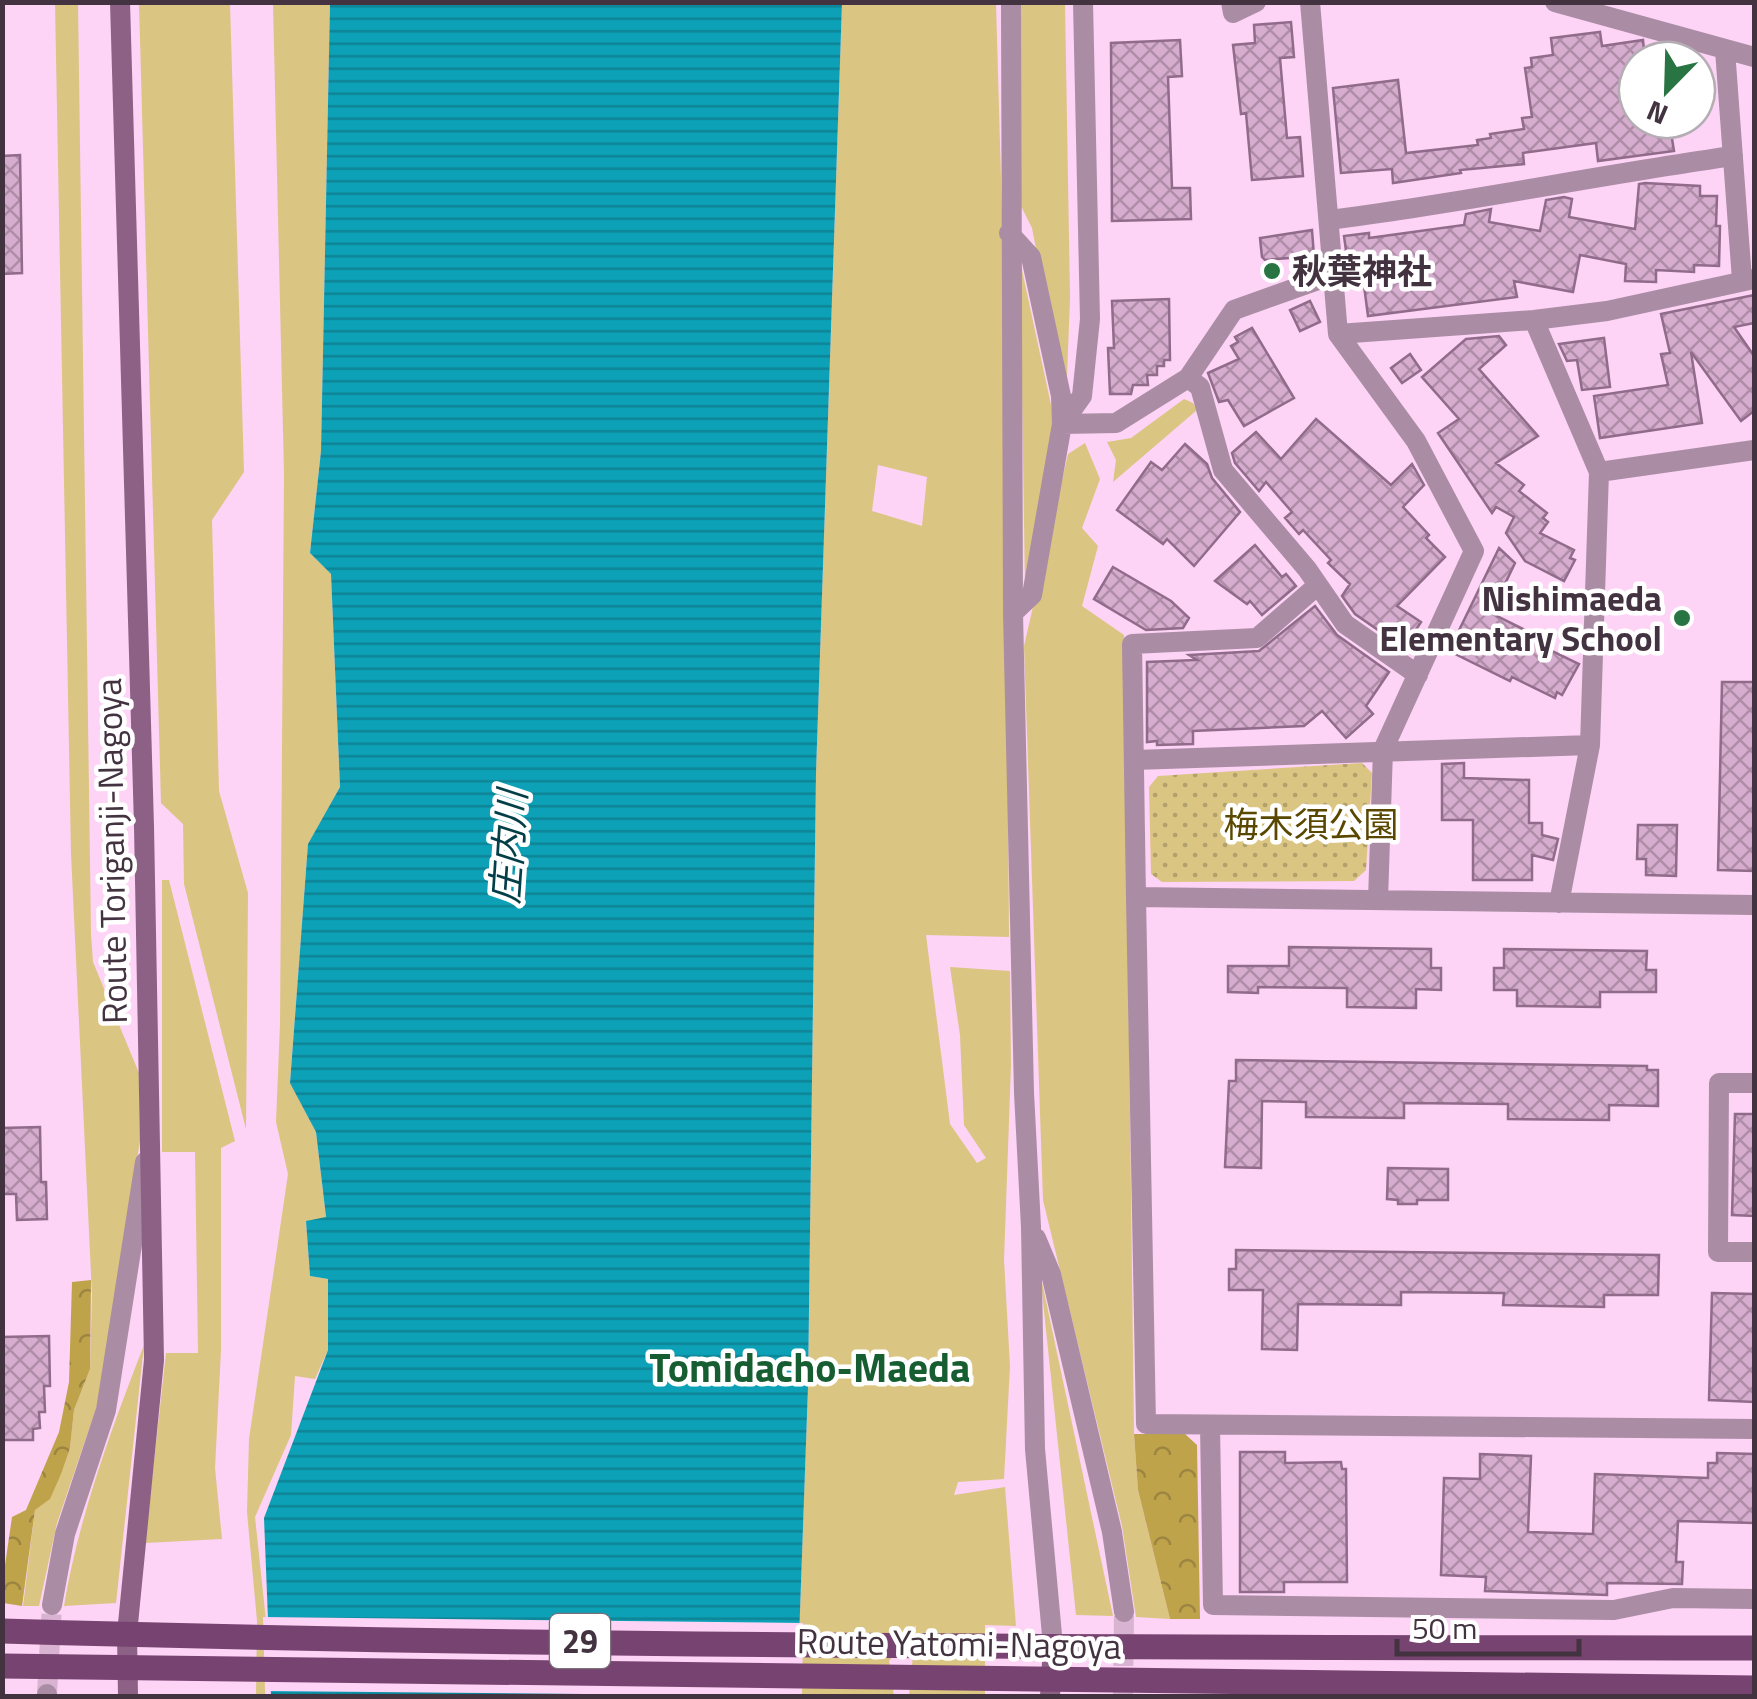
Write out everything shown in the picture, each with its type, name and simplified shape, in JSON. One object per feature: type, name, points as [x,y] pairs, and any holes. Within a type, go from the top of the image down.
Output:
[{"type":"main road","name":"Route Toriganji-Nagoya","points":[[120,2],[154,1360],[127,1634],[128,1696]]},
{"type":"main road","name":"29","points":[[2,1631],[127,1634]]},
{"type":"main road","name":"Route Yatomi-Nagoya","points":[[127,1634],[993,1646],[1754,1648]]},
{"type":"main road","points":[[1051,1688],[1053,1646]]},
{"type":"main road","name":"29","points":[[2,1666],[127,1668]]},
{"type":"main road","name":"Route Yatomi-Nagoya","points":[[127,1668],[1016,1679],[1051,1688],[1754,1688]]},
{"type":"street","points":[[1011,2],[1012,613],[1024,1093],[1035,1448],[1053,1646]]},
{"type":"street","points":[[1062,424],[1082,396],[1090,319],[1083,2]]},
{"type":"street","points":[[1231,2],[1233,13],[1256,2]]},
{"type":"street","points":[[1310,2],[1338,334],[1416,441],[1474,551],[1383,750],[1378,900]]},
{"type":"street","points":[[1555,2],[1754,57]]},
{"type":"street","points":[[1338,334],[1608,311],[1748,280],[1725,50]]},
{"type":"street","points":[[1329,220],[1450,204],[1580,178],[1733,156]]},
{"type":"street","points":[[1009,233],[1031,258],[1061,396],[1062,424],[1032,595],[1012,613]]},
{"type":"street","points":[[1062,424],[1116,423],[1188,378],[1234,310],[1332,275]]},
{"type":"street","points":[[1534,320],[1599,472],[1590,745],[1559,903]]},
{"type":"street","points":[[1188,378],[1200,387],[1222,470],[1318,585],[1345,624],[1418,674]]},
{"type":"street","points":[[1599,472],[1754,450]]},
{"type":"street","points":[[1318,585],[1257,638],[1132,644],[1146,1424],[1754,1429]]},
{"type":"street","points":[[1134,760],[1590,745]]},
{"type":"street","points":[[1136,897],[1754,904]]},
{"type":"street","points":[[1754,1083],[1719,1082],[1718,1252],[1754,1252]]},
{"type":"street","points":[[52,1604],[65,1534],[106,1410],[150,1130]]},
{"type":"street","points":[[1031,1227],[1051,1274],[1112,1532],[1124,1612]]},
{"type":"street","points":[[1210,1426],[1213,1605],[1614,1610],[1673,1598],[1754,1599]]},
{"type":"green space","points":[[78,2],[91,934],[93,962],[139,1073],[140,1141],[98,1403],[57,1523],[39,1606],[23,1606],[35,1510],[50,1498],[70,1448],[74,1410],[90,1369],[92,1295],[71,854],[55,3]]},
{"type":"green space","points":[[330,2],[321,451],[310,553],[331,574],[340,787],[308,845],[290,1082],[316,1132],[326,1218],[306,1222],[310,1276],[328,1279],[328,1350],[315,1379],[295,1376],[291,1435],[255,1517],[267,1630],[265,1696],[256,1696],[257,1621],[247,1512],[249,1439],[288,1174],[276,1122],[284,474],[273,3]]},
{"type":"green space","points":[[139,3],[230,3],[244,472],[212,520],[219,791],[248,893],[246,1129],[184,884],[183,824],[161,803]]},
{"type":"green space","points":[[842,3],[996,3],[1004,285],[1009,937],[926,935],[950,1124],[977,1163],[986,1158],[964,1125],[960,1035],[950,967],[1010,971],[1004,1260],[1010,1366],[1004,1479],[958,1482],[954,1495],[1005,1487],[1016,1626],[985,1625],[985,1696],[909,1696],[916,1625],[889,1661],[894,1696],[797,1696],[808,1387],[816,773]],"holes":[[[878,465],[927,477],[922,526],[872,511]]]},
{"type":"green space","points":[[1018,3],[1065,3],[1070,298],[1066,402],[1032,228],[1020,204]]},
{"type":"green space","points":[[1020,261],[1056,428],[1025,586]]},
{"type":"green space","points":[[1184,399],[1197,410],[1113,482],[1116,460],[1107,442],[1131,438]]},
{"type":"green space","points":[[1085,443],[1100,479],[1082,528],[1098,546],[1082,606],[1124,635],[1134,1434],[1138,1490],[1170,1619],[1136,1617],[1122,1526],[1043,1200],[1024,646],[1068,454]]},
{"type":"green space","name":"梅木須公園","points":[[1362,763],[1372,773],[1366,870],[1354,881],[1162,882],[1151,874],[1149,787],[1158,776]]},
{"type":"green space","points":[[162,880],[169,880],[235,1141],[221,1148],[221,1350],[215,1468],[222,1539],[145,1543],[166,1353],[198,1353],[195,1152],[162,1152]]},
{"type":"green space","points":[[1040,1273],[1113,1616],[1076,1615]]},
{"type":"green space","points":[[91,1280],[90,1369],[74,1410],[70,1448],[50,1499],[35,1510],[22,1606],[3,1603],[12,1517],[26,1510],[59,1432],[69,1382],[72,1282]]},
{"type":"green space","points":[[144,1345],[116,1603],[64,1606],[87,1506]]},
{"type":"green space","points":[[1134,1434],[1185,1434],[1197,1445],[1200,1619],[1170,1619],[1138,1490]]},
{"type":"water","name":"庄内川","points":[[330,3],[842,3],[816,773],[808,1387],[797,1696],[271,1696],[264,1518],[328,1350],[328,1279],[310,1276],[306,1221],[326,1217],[316,1132],[290,1083],[308,844],[340,787],[331,574],[310,553],[321,451]]},
{"type":"pier","points":[[263,1617],[803,1623],[802,1696],[265,1691]]},
{"type":"building","points":[[1291,22],[1294,57],[1280,58],[1287,138],[1300,137],[1303,176],[1252,180],[1246,113],[1241,114],[1233,45],[1255,43],[1254,25]]},
{"type":"building","points":[[1600,32],[1602,46],[1617,44],[1617,140],[1672,140],[1674,151],[1598,161],[1596,143],[1523,153],[1524,164],[1460,170],[1461,173],[1393,183],[1392,169],[1341,173],[1333,88],[1398,80],[1406,153],[1478,145],[1477,140],[1491,138],[1490,134],[1524,129],[1522,118],[1532,117],[1525,68],[1532,67],[1531,58],[1553,55],[1551,38]]},
{"type":"building","points":[[1180,40],[1182,76],[1168,77],[1172,188],[1190,188],[1191,219],[1112,221],[1111,43]]},
{"type":"building","points":[[20,155],[22,273],[2,274],[2,156]]},
{"type":"building","points":[[1639,184],[1700,186],[1700,196],[1717,196],[1719,266],[1694,265],[1694,272],[1656,270],[1656,282],[1625,281],[1626,264],[1580,255],[1573,292],[1514,281],[1517,297],[1368,316],[1363,278],[1379,270],[1349,272],[1344,236],[1369,233],[1369,238],[1464,225],[1466,214],[1491,209],[1489,222],[1540,231],[1546,200],[1564,197],[1572,199],[1569,217],[1635,229]]},
{"type":"building","points":[[1312,230],[1314,256],[1265,260],[1262,257],[1260,238]]},
{"type":"building","points":[[1754,295],[1754,323],[1734,327],[1754,356],[1754,411],[1741,421],[1691,352],[1702,423],[1600,438],[1594,396],[1668,385],[1661,354],[1670,353],[1661,314]]},
{"type":"building","points":[[1169,299],[1170,360],[1157,366],[1157,375],[1147,375],[1148,385],[1133,385],[1131,394],[1110,394],[1108,348],[1114,348],[1112,301]]},
{"type":"building","points":[[1310,301],[1320,322],[1300,331],[1290,310]]},
{"type":"building","points":[[1252,328],[1294,398],[1244,426],[1228,400],[1219,402],[1208,373],[1239,359],[1231,346],[1238,342],[1235,337]]},
{"type":"building","points":[[1499,336],[1506,345],[1479,369],[1538,436],[1496,463],[1524,485],[1519,491],[1547,513],[1543,518],[1548,522],[1540,533],[1574,550],[1570,558],[1575,560],[1564,581],[1525,561],[1506,533],[1514,517],[1496,507],[1492,513],[1438,433],[1459,419],[1422,377],[1466,339]]},
{"type":"building","points":[[1604,338],[1610,387],[1582,390],[1577,360],[1567,361],[1559,344]]},
{"type":"building","points":[[1410,354],[1421,370],[1402,383],[1391,368]]},
{"type":"building","points":[[1316,419],[1391,485],[1412,464],[1424,485],[1403,507],[1445,557],[1397,606],[1421,622],[1404,648],[1355,614],[1342,596],[1350,584],[1328,563],[1331,560],[1303,530],[1299,534],[1285,518],[1292,512],[1266,482],[1259,491],[1235,463],[1232,453],[1256,432],[1281,459]]},
{"type":"building","points":[[1185,444],[1207,464],[1212,478],[1240,512],[1194,566],[1167,539],[1163,544],[1117,510],[1151,462],[1162,470]]},
{"type":"building","points":[[1255,545],[1282,577],[1286,574],[1296,586],[1262,615],[1250,601],[1247,604],[1215,581]]},
{"type":"building","points":[[1499,548],[1515,563],[1491,613],[1533,634],[1515,633],[1579,664],[1562,695],[1557,692],[1555,698],[1449,651]]},
{"type":"building","points":[[1113,567],[1171,601],[1189,618],[1183,628],[1146,630],[1094,599]]},
{"type":"building","points":[[1315,606],[1337,635],[1389,672],[1366,706],[1373,714],[1346,738],[1322,711],[1304,726],[1193,731],[1193,744],[1147,742],[1147,662],[1259,651]]},
{"type":"building","points":[[1722,682],[1754,682],[1754,871],[1718,870]]},
{"type":"building","points":[[1464,763],[1464,778],[1529,780],[1529,823],[1542,823],[1542,835],[1558,839],[1553,860],[1532,855],[1532,880],[1473,880],[1473,820],[1442,820],[1442,764]]},
{"type":"building","points":[[1638,825],[1677,825],[1676,876],[1646,875],[1646,859],[1637,859]]},
{"type":"building","points":[[1289,947],[1431,949],[1431,968],[1441,968],[1441,990],[1416,989],[1416,1008],[1347,1007],[1347,988],[1258,987],[1258,993],[1228,992],[1228,966],[1289,966]]},
{"type":"building","points":[[1504,949],[1647,951],[1646,970],[1656,970],[1656,992],[1600,992],[1600,1007],[1517,1006],[1517,990],[1494,990],[1494,968],[1504,968]]},
{"type":"building","points":[[1236,1060],[1647,1066],[1647,1070],[1658,1070],[1658,1106],[1609,1105],[1609,1120],[1508,1119],[1508,1104],[1404,1103],[1404,1118],[1306,1117],[1306,1102],[1262,1101],[1261,1168],[1225,1167],[1229,1081],[1236,1081]]},
{"type":"building","points":[[1735,1114],[1754,1114],[1754,1216],[1732,1215]]},
{"type":"building","points":[[40,1127],[41,1182],[46,1182],[47,1219],[17,1220],[16,1194],[2,1194],[2,1128]]},
{"type":"building","points":[[1388,1168],[1448,1169],[1448,1200],[1398,1204],[1398,1200],[1387,1199]]},
{"type":"building","points":[[1236,1250],[1659,1255],[1658,1295],[1604,1295],[1604,1307],[1503,1305],[1504,1293],[1401,1292],[1401,1305],[1298,1304],[1297,1350],[1262,1349],[1263,1290],[1229,1290],[1229,1269],[1236,1269]]},
{"type":"building","points":[[1712,1293],[1754,1294],[1754,1402],[1709,1400]]},
{"type":"building","points":[[49,1336],[50,1386],[44,1386],[45,1412],[39,1412],[40,1428],[33,1429],[33,1440],[2,1440],[2,1337]]},
{"type":"building","points":[[1240,1452],[1285,1452],[1285,1463],[1341,1462],[1342,1469],[1346,1469],[1347,1582],[1284,1582],[1284,1592],[1240,1592]]},
{"type":"building","points":[[1717,1453],[1754,1454],[1754,1523],[1678,1521],[1676,1562],[1683,1562],[1682,1584],[1607,1583],[1607,1595],[1485,1591],[1486,1577],[1441,1575],[1444,1478],[1480,1479],[1480,1454],[1531,1456],[1528,1532],[1593,1534],[1595,1474],[1708,1478],[1708,1463],[1717,1463]]},
{"type":"tunnel","points":[[47,1694],[52,1605]]},
{"type":"tunnel","points":[[1123,1696],[1124,1612]]},
{"type":"place","name":"秋葉神社","points":[[1272,271]]},
{"type":"place","name":"Nishimaeda Elementary School","points":[[1682,618]]},
{"type":"district","name":"Tomidacho-Maeda","points":[[810,1367]]}]
